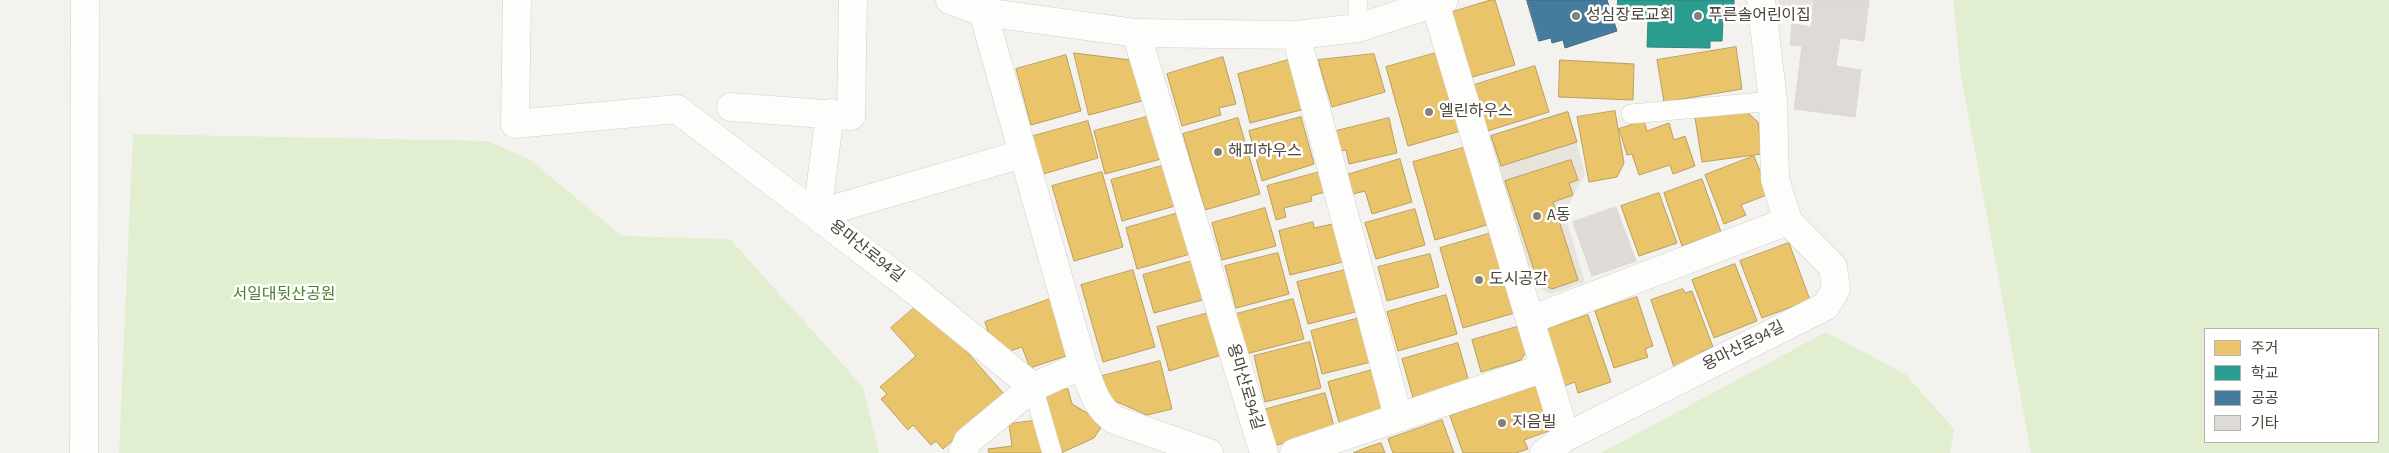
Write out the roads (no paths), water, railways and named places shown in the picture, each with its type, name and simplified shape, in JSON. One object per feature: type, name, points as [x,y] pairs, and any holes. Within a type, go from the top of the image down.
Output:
[{"type":"street","points":[[84,453],[85,0]]},
{"type":"street","points":[[517,0],[515,124],[677,108],[817,214],[830,113]]},
{"type":"street","points":[[731,107],[851,116],[853,0]]},
{"type":"street","points":[[950,0],[1136,33],[1296,34],[1358,28],[1440,1],[1530,320],[1566,437]]},
{"type":"street","name":"용마산로94길","points":[[1544,453],[1566,437],[1826,306],[1836,289],[1833,267],[1788,221],[1775,172],[1774,101],[1762,0]]},
{"type":"street","points":[[980,6],[1083,365],[1097,402],[1104,413],[1115,420],[1209,453]]},
{"type":"street","name":"용마산로94길","points":[[1136,33],[1264,453]]},
{"type":"street","points":[[1296,34],[1398,416]]},
{"type":"street","name":"용마산로94길","points":[[817,214],[1022,154]]},
{"type":"street","name":"용마산로94길","points":[[817,214],[1033,387]]},
{"type":"street","points":[[1530,320],[1788,221]]},
{"type":"street","points":[[963,453],[968,441],[1033,387],[1083,365]]},
{"type":"street","points":[[1294,453],[1398,416],[1544,368]]},
{"type":"lane","points":[[1358,0],[1358,28]]},
{"type":"lane","points":[[1630,114],[1774,101]]},
{"type":"lane","points":[[1033,387],[1052,453]]},
{"type":"place","name":"성심장로교회","points":[[1576,16]]},
{"type":"place","name":"푸른솔어린이집","points":[[1698,16]]},
{"type":"place","name":"엘린하우스","points":[[1429,112]]},
{"type":"place","name":"해피하우스","points":[[1218,152]]},
{"type":"place","name":"A동","points":[[1537,216]]},
{"type":"place","name":"도시공간","points":[[1479,280]]},
{"type":"place","name":"지음빌","points":[[1502,423]]},
{"type":"park label","name":"서일대뒷산공원","points":[[284,295]]}]
